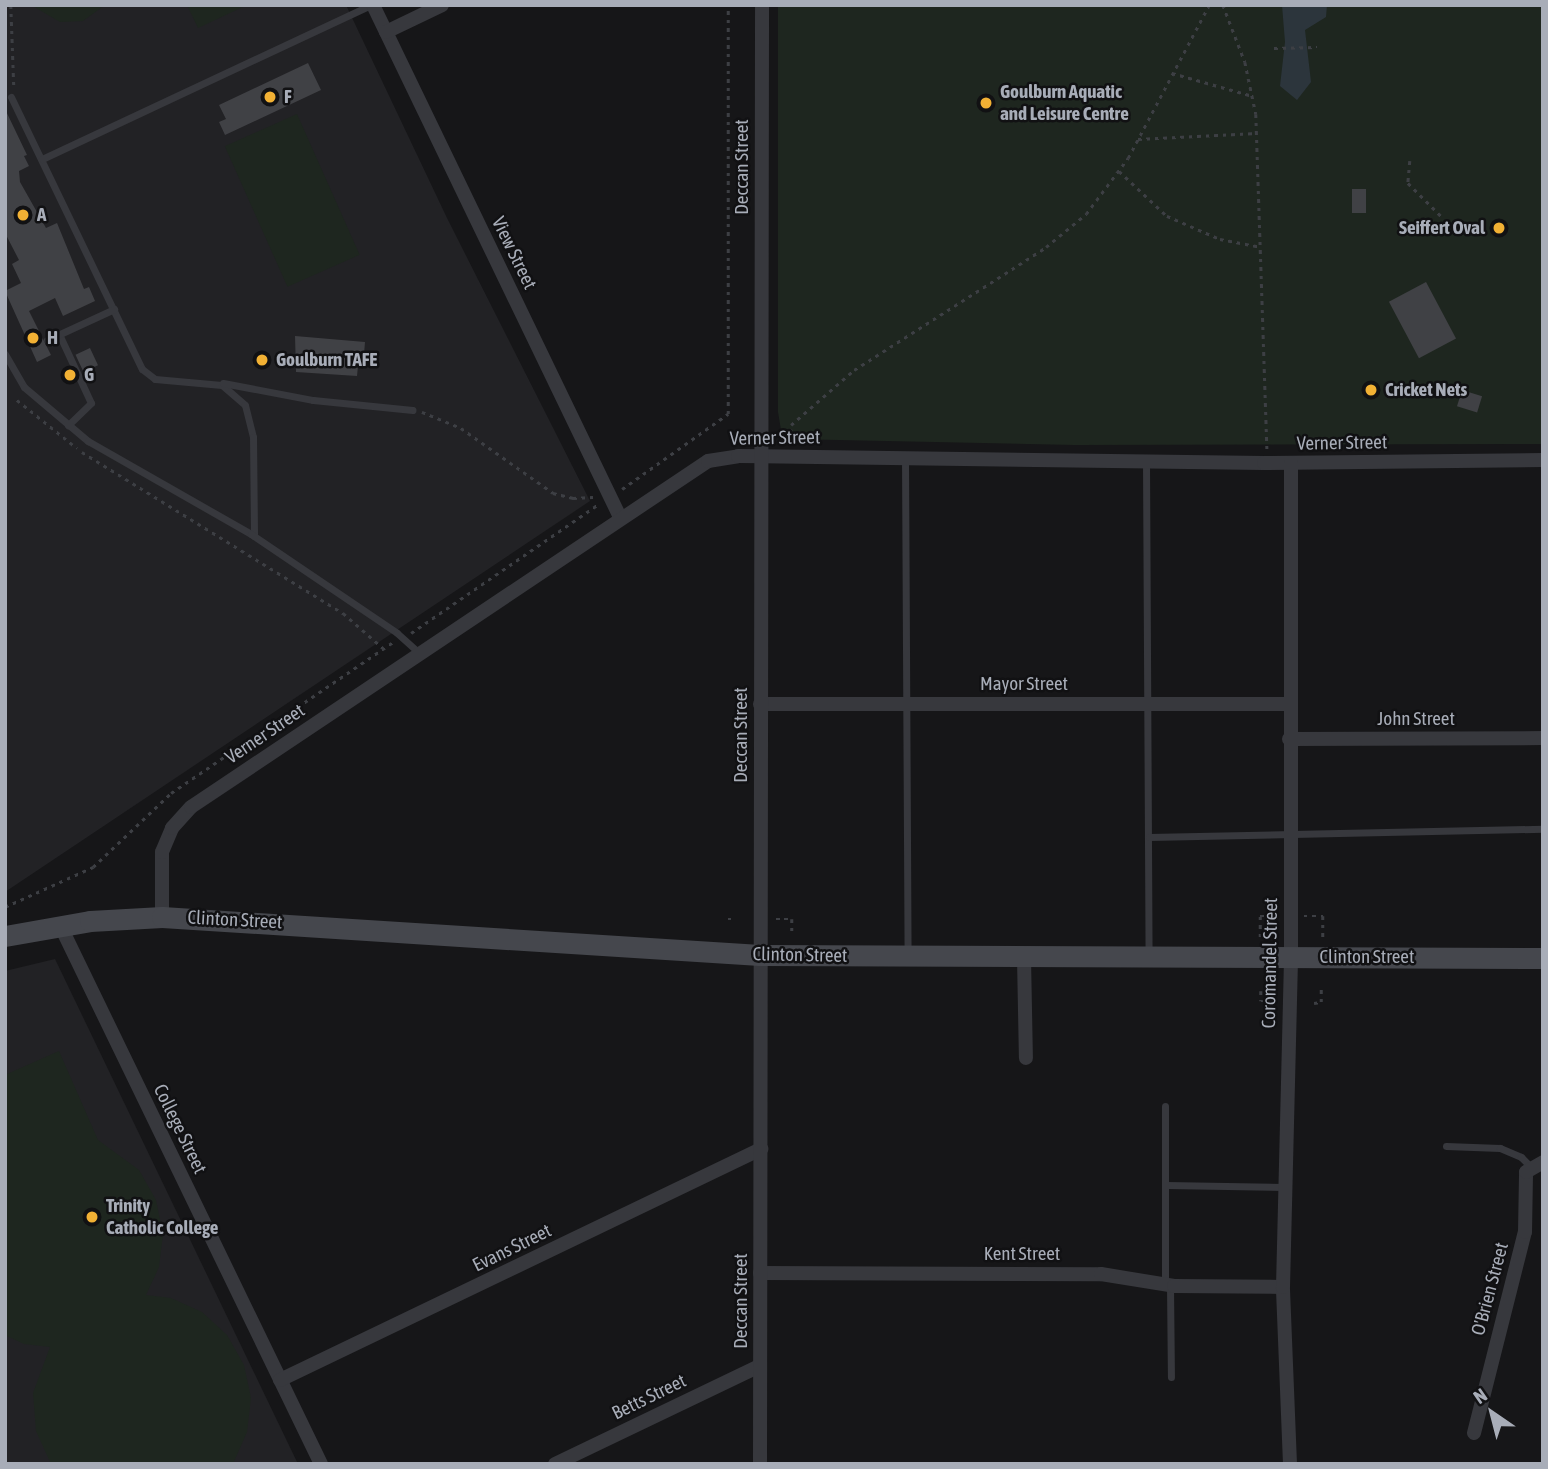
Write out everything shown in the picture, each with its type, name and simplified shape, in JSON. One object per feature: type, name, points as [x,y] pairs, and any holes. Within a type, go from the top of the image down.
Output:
[{"type":"street","name":"View Street","points":[[372,5],[604,501],[620,517]]},
{"type":"street","points":[[386,32],[442,5]]},
{"type":"street","name":"Deccan Street","points":[[760,1464],[762,5]]},
{"type":"street","name":"Verner Street","points":[[162,917],[162,852],[180,817],[620,517],[708,461],[760,457],[905,456],[1146,458],[1264,463],[1543,460]]},
{"type":"street","name":"Coromandel Street","points":[[1290,1464],[1283,1287],[1291,957],[1291,463]]},
{"type":"street","name":"Mayor Street","points":[[760,704],[1289,704]]},
{"type":"street","name":"John Street","points":[[1289,739],[1543,738]]},
{"type":"street","name":"Clinton Street","points":[[5,936],[60,925],[162,917],[236,918],[760,955],[1543,958]]},
{"type":"street","name":"College Street","points":[[60,925],[321,1464]]},
{"type":"street","points":[[1024,958],[1026,1058]]},
{"type":"street","name":"Evans Street","points":[[280,1380],[761,1149]]},
{"type":"street","name":"O'Brien Street","points":[[1474,1433],[1525,1232],[1523,1187],[1537,1165]]},
{"type":"street","name":"Kent Street","points":[[760,1273],[1101,1273],[1167,1285],[1283,1287]]},
{"type":"street","name":"Betts Street","points":[[555,1464],[760,1366]]},
{"type":"lane","points":[[41,159],[372,5]]},
{"type":"lane","points":[[11,97],[146,374],[160,380],[212,382],[313,400],[412,410]]},
{"type":"lane","points":[[47,340],[114,309]]},
{"type":"lane","points":[[60,334],[91,402],[68,425]]},
{"type":"lane","points":[[5,354],[24,387],[68,425],[146,478],[254,536],[402,638],[420,654]]},
{"type":"lane","points":[[212,382],[238,397],[250,415],[254,536]]},
{"type":"lane","points":[[905,456],[904,703],[908,957]]},
{"type":"lane","points":[[1146,458],[1149,957]]},
{"type":"lane","points":[[1149,837],[1543,829]]},
{"type":"lane","points":[[1165,1106],[1171,1377]]},
{"type":"lane","points":[[1446,1146],[1500,1148],[1537,1165]]},
{"type":"lane","points":[[1166,1185],[1284,1187]]},
{"type":"path","points":[[11,5],[15,84],[11,97]]},
{"type":"path","points":[[5,907],[93,867],[171,793],[729,414],[728,5]]},
{"type":"path","points":[[787,437],[791,427],[854,370],[1060,237],[1092,208],[1119,172],[1209,5]]},
{"type":"path","points":[[1223,5],[1254,96],[1258,133],[1268,446],[1264,463]]},
{"type":"path","points":[[1273,48],[1317,47]]},
{"type":"path","points":[[1172,73],[1254,96]]},
{"type":"path","points":[[1138,139],[1258,133]]},
{"type":"path","points":[[1410,161],[1408,183],[1441,216]]},
{"type":"path","points":[[1119,172],[1167,216],[1220,239],[1262,247]]},
{"type":"path","points":[[17,400],[95,462],[343,613],[383,648]]},
{"type":"path","points":[[412,410],[461,428],[553,493],[573,498],[594,497],[604,501]]},
{"type":"path","points":[[1260,937],[1260,916],[1275,916]]},
{"type":"path","points":[[1304,916],[1323,916],[1323,937]]},
{"type":"path","points":[[728,919],[736,919]]},
{"type":"path","points":[[776,919],[792,919],[792,935]]},
{"type":"path","points":[[1314,1003],[1321,1002],[1321,988]]},
{"type":"path","points":[[1261,991],[1261,1001],[1266,1001]]},
{"type":"shaded area","name":"Goulburn TAFE","points":[[5,5],[346,5],[447,218],[590,501],[5,892]]},
{"type":"shaded area","points":[[31,5],[105,5],[83,21],[60,22]]},
{"type":"shaded area","points":[[187,5],[247,5],[198,28]]},
{"type":"shaded area","points":[[778,5],[1543,5],[1543,444],[1075,445],[790,439],[781,430],[778,412]]},
{"type":"shaded area","points":[[1282,5],[1327,5],[1326,17],[1305,30],[1311,82],[1297,100],[1280,86],[1285,42]]},
{"type":"shaded area","points":[[297,114],[360,255],[287,287],[225,146]]},
{"type":"shaded area","name":"Trinity Catholic College","points":[[55,959],[298,1464],[5,1464],[5,971]]},
{"type":"shaded area","name":"Trinity Catholic College","points":[[59,1051],[98,1140],[139,1170],[156,1200],[163,1234],[159,1267],[146,1295],[171,1298],[202,1312],[227,1335],[244,1365],[251,1398],[247,1432],[233,1464],[51,1464],[36,1431],[33,1393],[50,1347],[24,1344],[5,1335],[5,1075]]},
{"type":"building","name":"F","points":[[308,63],[321,90],[225,135],[219,122],[226,119],[219,105]]},
{"type":"building","name":"A","points":[[5,109],[27,155],[24,156],[29,166],[19,171],[20,182],[46,228],[57,223],[84,289],[89,287],[95,301],[63,316],[55,298],[29,311],[51,355],[37,362],[5,291],[21,283],[12,264],[19,260],[5,233]]},
{"type":"building","points":[[1352,189],[1366,189],[1366,213],[1352,213]]},
{"type":"building","points":[[1426,282],[1456,339],[1419,358],[1389,302]]},
{"type":"building","points":[[295,336],[365,342],[363,367],[358,366],[357,376],[296,372]]},
{"type":"building","points":[[90,348],[98,365],[84,372],[75,355]]},
{"type":"building","points":[[1462,390],[1482,396],[1477,412],[1457,406]]},
{"type":"place","name":"F","points":[[270,97]]},
{"type":"place","name":"Goulburn Aquatic and Leisure Centre","points":[[986,103]]},
{"type":"place","name":"A","points":[[23,215]]},
{"type":"place","name":"Seiffert Oval","points":[[1499,228]]},
{"type":"place","name":"H","points":[[33,338]]},
{"type":"place","name":"Goulburn TAFE","points":[[262,360]]},
{"type":"place","name":"G","points":[[70,375]]},
{"type":"place","name":"Cricket Nets","points":[[1371,390]]},
{"type":"place","name":"Trinity Catholic College","points":[[92,1217]]}]
